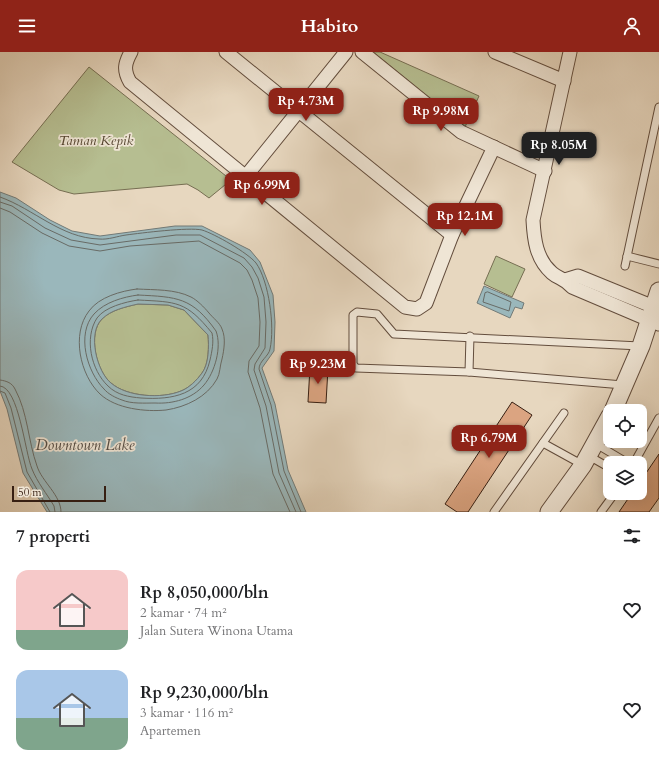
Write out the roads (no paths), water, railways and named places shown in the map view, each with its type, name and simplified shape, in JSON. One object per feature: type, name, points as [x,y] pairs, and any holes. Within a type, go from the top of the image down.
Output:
[{"type":"street","points":[[131,52],[125,62],[125,74],[130,82],[405,307],[417,309],[426,303],[452,236],[494,147]]},
{"type":"street","points":[[226,52],[452,236]]},
{"type":"street","points":[[246,176],[346,52]]},
{"type":"street","points":[[362,52],[461,132],[545,171]]},
{"type":"street","points":[[495,52],[564,80]]},
{"type":"street","points":[[570,52],[533,220],[535,245],[543,261],[552,273],[566,280],[578,276],[657,305],[616,404]]},
{"type":"street","points":[[549,512],[590,455],[603,430]]},
{"type":"lane","points":[[625,266],[659,107]]},
{"type":"lane","points":[[627,256],[659,264]]},
{"type":"lane","points":[[625,385],[469,372],[356,368],[353,364],[352,350],[353,315],[357,312],[377,314],[394,334],[470,336],[641,346]]},
{"type":"lane","points":[[469,372],[470,336]]},
{"type":"lane","points":[[494,512],[564,413]]},
{"type":"lane","points":[[638,456],[659,418]]},
{"type":"lane","points":[[543,443],[603,458]]},
{"type":"lane","points":[[590,455],[603,463]]},
{"type":"lane","points":[[601,512],[610,500]]},
{"type":"water","name":"Downtown Lake","points":[[0,192],[16,198],[50,220],[72,231],[100,236],[175,226],[202,226],[250,250],[260,262],[273,295],[275,322],[274,351],[262,368],[275,404],[288,470],[306,512],[47,512],[23,473],[7,409],[0,391]],"holes":[[[138,304],[168,305],[184,310],[208,335],[208,355],[206,365],[202,373],[190,386],[173,394],[155,396],[135,394],[118,388],[106,378],[98,362],[95,343],[95,333],[98,325],[106,316],[123,308]]]},
{"type":"water","points":[[484,286],[524,303],[522,309],[515,307],[510,318],[477,303]]},
{"type":"park label","name":"Taman Kepik","points":[[96,140]]}]
